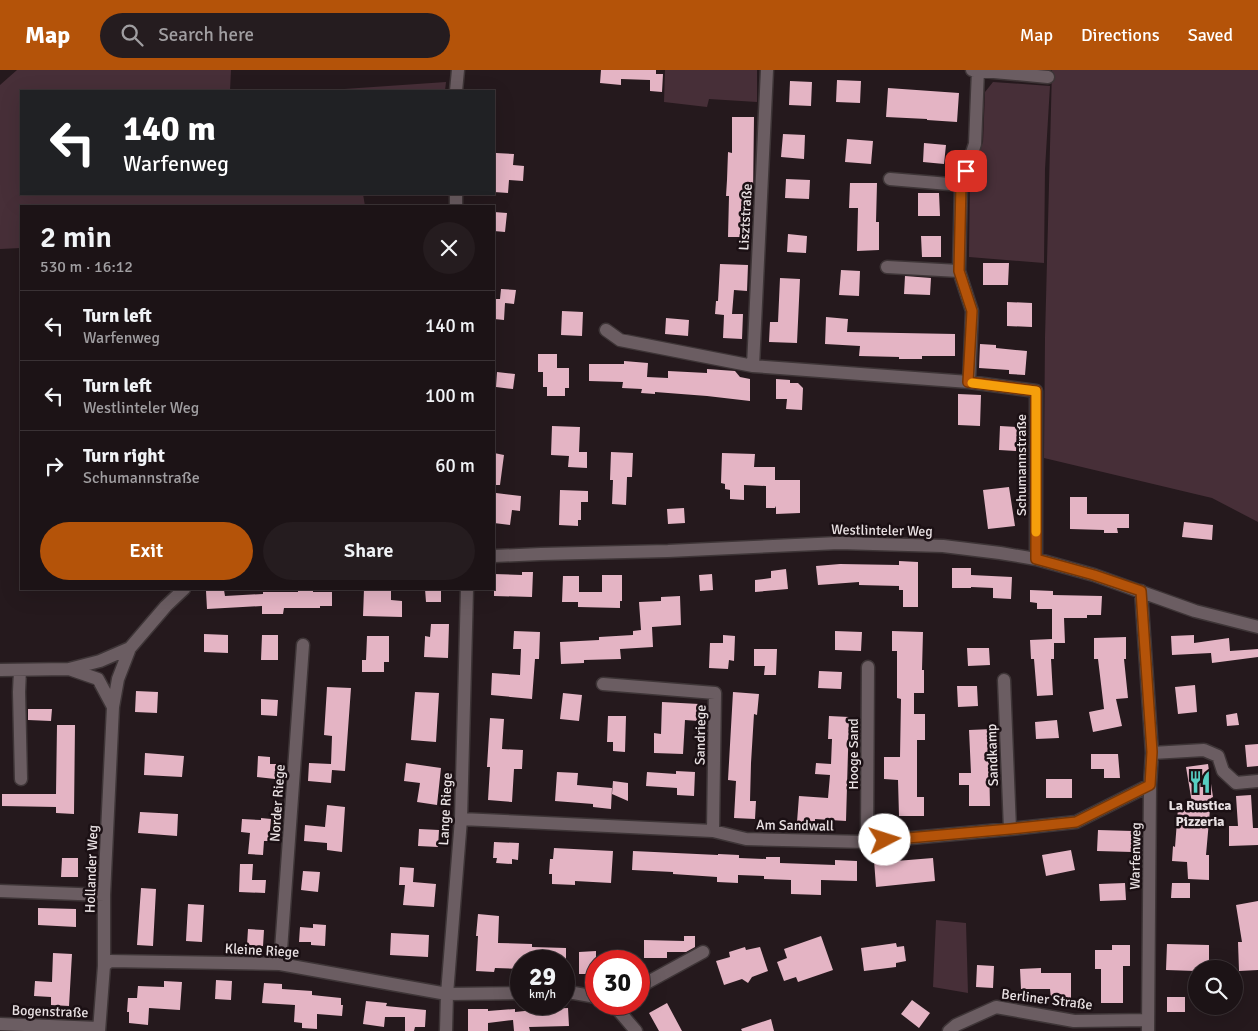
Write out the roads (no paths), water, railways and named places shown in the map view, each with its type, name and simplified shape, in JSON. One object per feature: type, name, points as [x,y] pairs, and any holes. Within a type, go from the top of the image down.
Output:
[{"type":"street","points":[[456,90],[458,70]]},
{"type":"street","name":"Lisztstraße","points":[[752,366],[767,70]]},
{"type":"street","points":[[972,70],[1048,77]]},
{"type":"street","points":[[968,382],[972,311],[959,271],[961,185],[975,144],[978,70]]},
{"type":"street","points":[[890,179],[961,185]]},
{"type":"street","points":[[887,267],[959,271]]},
{"type":"street","points":[[606,330],[620,340],[752,366]]},
{"type":"street","name":"Schumannstraße","points":[[752,366],[968,382],[1036,391],[1036,559]]},
{"type":"street","name":"Westlinteler Weg","points":[[495,556],[668,552],[848,544],[944,546],[1036,559],[1094,575],[1195,611],[1258,628]]},
{"type":"street","points":[[114,707],[118,679],[130,648],[166,606],[183,590]]},
{"type":"street","name":"Lange Riege","points":[[446,1031],[446,994],[460,819],[467,590]]},
{"type":"street","name":"Warfenweg","points":[[1141,591],[1152,752],[1150,785],[1148,1025]]},
{"type":"street","name":"Norder Riege","points":[[280,964],[303,645]]},
{"type":"street","points":[[0,670],[68,669],[100,661],[130,648]]},
{"type":"street","name":"Hooge Sand","points":[[867,842],[868,667]]},
{"type":"street","points":[[68,669],[98,679],[114,707]]},
{"type":"street","points":[[20,670],[18,692],[21,779]]},
{"type":"street","name":"Sandkamp","points":[[1004,680],[1010,829]]},
{"type":"street","name":"Sandriege","points":[[603,684],[715,693],[713,831]]},
{"type":"street","name":"Hollander Weg","points":[[99,1029],[104,966],[104,894],[114,707]]},
{"type":"street","points":[[1152,752],[1204,750],[1218,756],[1223,771],[1236,783],[1258,781]]},
{"type":"street","name":"Am Sandwall","points":[[460,819],[713,831],[746,838],[867,842],[1076,822],[1150,785]]},
{"type":"street","points":[[0,890],[104,894]]},
{"type":"street","points":[[650,981],[703,952]]},
{"type":"street","name":"Kleine Riege","points":[[104,966],[110,961],[280,964],[446,994]]},
{"type":"street","points":[[446,994],[510,993]]},
{"type":"street","name":"Berliner Straße","points":[[948,1031],[956,1025],[996,1007],[1074,1021],[1148,1025]]},
{"type":"street","points":[[622,1015],[636,1031]]},
{"type":"street","name":"Bogenstraße","points":[[0,1024],[99,1029]]},
{"type":"place","name":"La Rustica Pizzeria","points":[[1200,782]]}]
